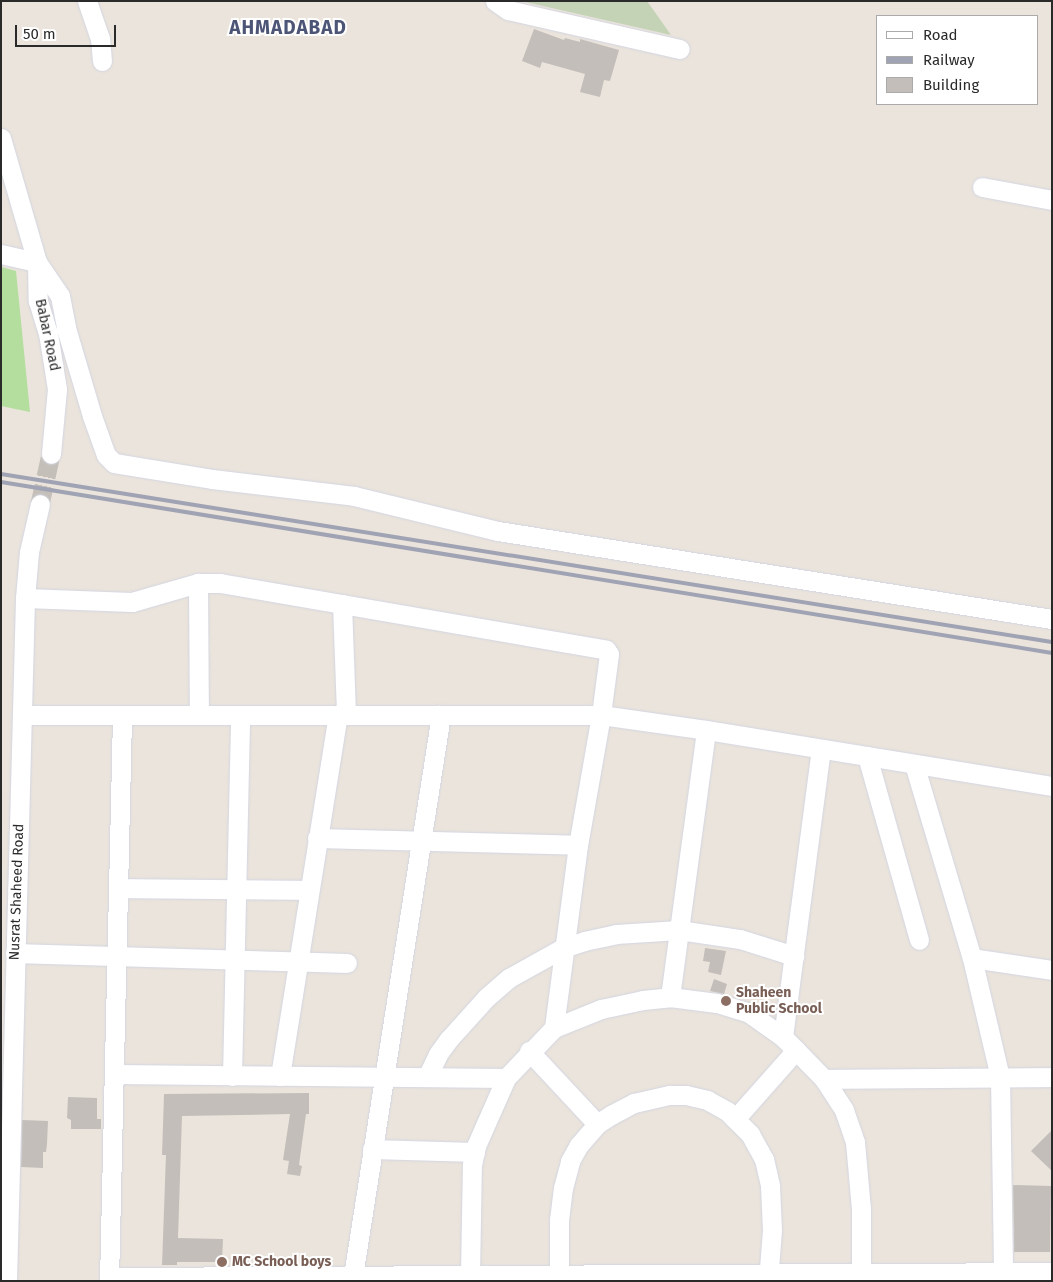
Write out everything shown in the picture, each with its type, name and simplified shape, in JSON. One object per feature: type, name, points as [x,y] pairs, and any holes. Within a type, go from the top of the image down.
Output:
[{"type":"street","points":[[87,1],[100,38],[102,60]]},
{"type":"street","points":[[495,1],[508,10],[680,49]]},
{"type":"street","points":[[1,138],[37,262],[60,296],[66,328],[92,416],[106,455],[114,463],[185,475],[354,496],[498,531],[1052,619]]},
{"type":"street","points":[[982,187],[1052,200]]},
{"type":"street","points":[[1,254],[37,262]]},
{"type":"street","name":"Babar Road","points":[[37,262],[38,301],[55,369],[56,414],[51,454]]},
{"type":"street","name":"Nusrat Shaheed Road","points":[[7,1281],[25,598],[29,552],[40,504]]},
{"type":"street","points":[[25,598],[132,602],[198,583],[220,583],[606,650],[609,654],[601,715],[578,845],[554,1028]]},
{"type":"street","points":[[198,583],[199,715]]},
{"type":"street","points":[[280,1076],[317,838],[342,715],[342,604]]},
{"type":"street","points":[[22,715],[601,715],[706,730],[1052,786]]},
{"type":"street","points":[[122,715],[109,1279],[353,1276],[379,1278],[470,1275],[558,1278],[768,1277],[861,1274],[948,1277],[1004,1272],[1052,1272]]},
{"type":"street","points":[[232,1076],[240,715]]},
{"type":"street","points":[[353,1276],[441,715]]},
{"type":"street","points":[[670,998],[706,730]]},
{"type":"street","points":[[783,1037],[821,749]]},
{"type":"street","points":[[867,756],[919,940]]},
{"type":"street","points":[[914,764],[972,958],[1000,1077],[1004,1272]]},
{"type":"street","points":[[317,838],[578,845]]},
{"type":"street","points":[[1,859],[18,870]]},
{"type":"street","points":[[118,888],[309,890]]},
{"type":"street","points":[[426,1077],[438,1054],[449,1039],[487,997],[509,978],[563,948],[616,934],[679,930],[740,939],[794,956]]},
{"type":"street","points":[[15,953],[347,963]]},
{"type":"street","points":[[972,958],[1052,970]]},
{"type":"street","points":[[470,1275],[470,1199],[475,1152],[486,1121],[506,1078],[529,1051],[554,1028],[601,1008],[643,1000],[670,998],[717,1003],[749,1014],[783,1037],[824,1079],[844,1110],[855,1142],[861,1209],[861,1274]]},
{"type":"street","points":[[735,1119],[796,1050]]},
{"type":"street","points":[[529,1051],[597,1124]]},
{"type":"street","points":[[114,1074],[506,1078]]},
{"type":"street","points":[[824,1079],[1052,1077]]},
{"type":"street","points":[[558,1278],[559,1220],[563,1188],[570,1161],[597,1124],[634,1103],[670,1095],[686,1095],[708,1100],[727,1111],[750,1134],[764,1159],[770,1186],[772,1230],[768,1277]]},
{"type":"street","points":[[372,1150],[475,1152]]},
{"type":"green space","points":[[521,1],[647,1],[671,35]]},
{"type":"green space","points":[[1,267],[16,271],[30,412],[1,406]]},
{"type":"building","points":[[534,29],[564,40],[565,38],[580,42],[580,39],[619,50],[610,81],[604,80],[600,97],[580,92],[585,74],[542,62],[540,68],[522,61]]},
{"type":"building","points":[[705,948],[726,951],[721,975],[708,972],[710,962],[703,961]]},
{"type":"building","points":[[714,979],[727,984],[724,994],[710,991]]},
{"type":"building","points":[[309,1093],[309,1114],[306,1114],[299,1165],[302,1166],[300,1176],[287,1174],[289,1161],[283,1160],[290,1114],[182,1116],[178,1238],[223,1239],[222,1262],[177,1262],[177,1265],[162,1265],[166,1155],[162,1155],[164,1094]]},
{"type":"building","points":[[68,1097],[97,1098],[97,1119],[101,1119],[101,1129],[71,1129],[71,1120],[67,1118]]},
{"type":"building","points":[[22,1120],[48,1121],[46,1152],[43,1152],[43,1168],[21,1167]]},
{"type":"building","points":[[1052,1130],[1052,1171],[1031,1151]]},
{"type":"building","points":[[1013,1185],[1051,1186],[1050,1252],[1014,1252]]},
{"type":"tunnel","points":[[40,504],[51,454]]},
{"type":"railway","points":[[1,474],[1052,642]]},
{"type":"railway","points":[[1,482],[1052,653]]},
{"type":"place","name":"Shaheen Public School","points":[[726,1001]]},
{"type":"place","name":"MC School boys","points":[[222,1262]]},
{"type":"district","name":"AHMADABAD","points":[[288,28]]}]
